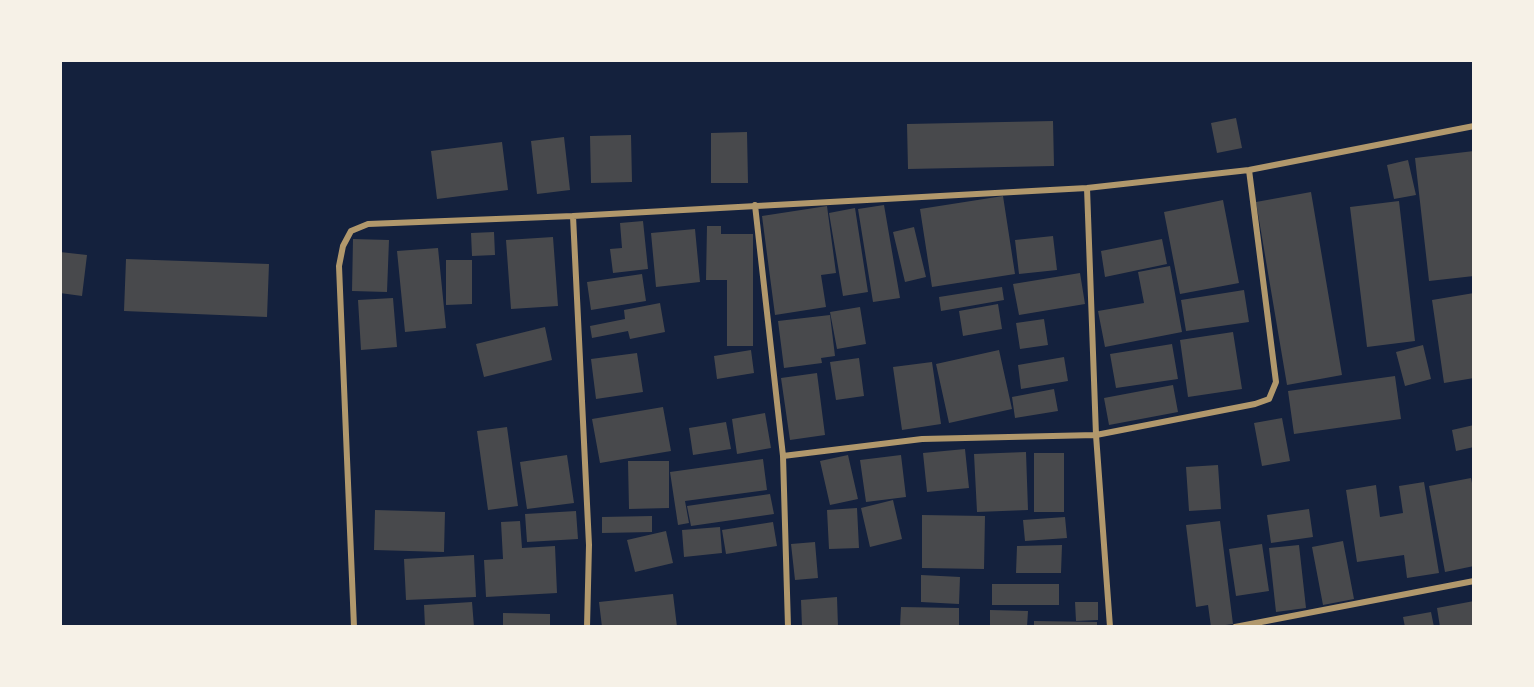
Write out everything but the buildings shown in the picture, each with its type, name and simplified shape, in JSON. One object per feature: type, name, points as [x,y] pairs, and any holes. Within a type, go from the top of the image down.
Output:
[{"type":"street","points":[[354,627],[339,266],[343,246],[351,231],[368,224],[573,216],[1087,188],[1249,170],[1474,126]]},
{"type":"street","points":[[783,456],[922,440],[1096,435],[1255,404],[1269,399],[1276,382],[1249,170]]},
{"type":"street","points":[[1087,188],[1096,435],[1110,627]]},
{"type":"street","points":[[755,205],[783,456],[788,627]]},
{"type":"street","points":[[573,216],[589,545],[587,627]]},
{"type":"street","points":[[1235,627],[1474,580]]}]
